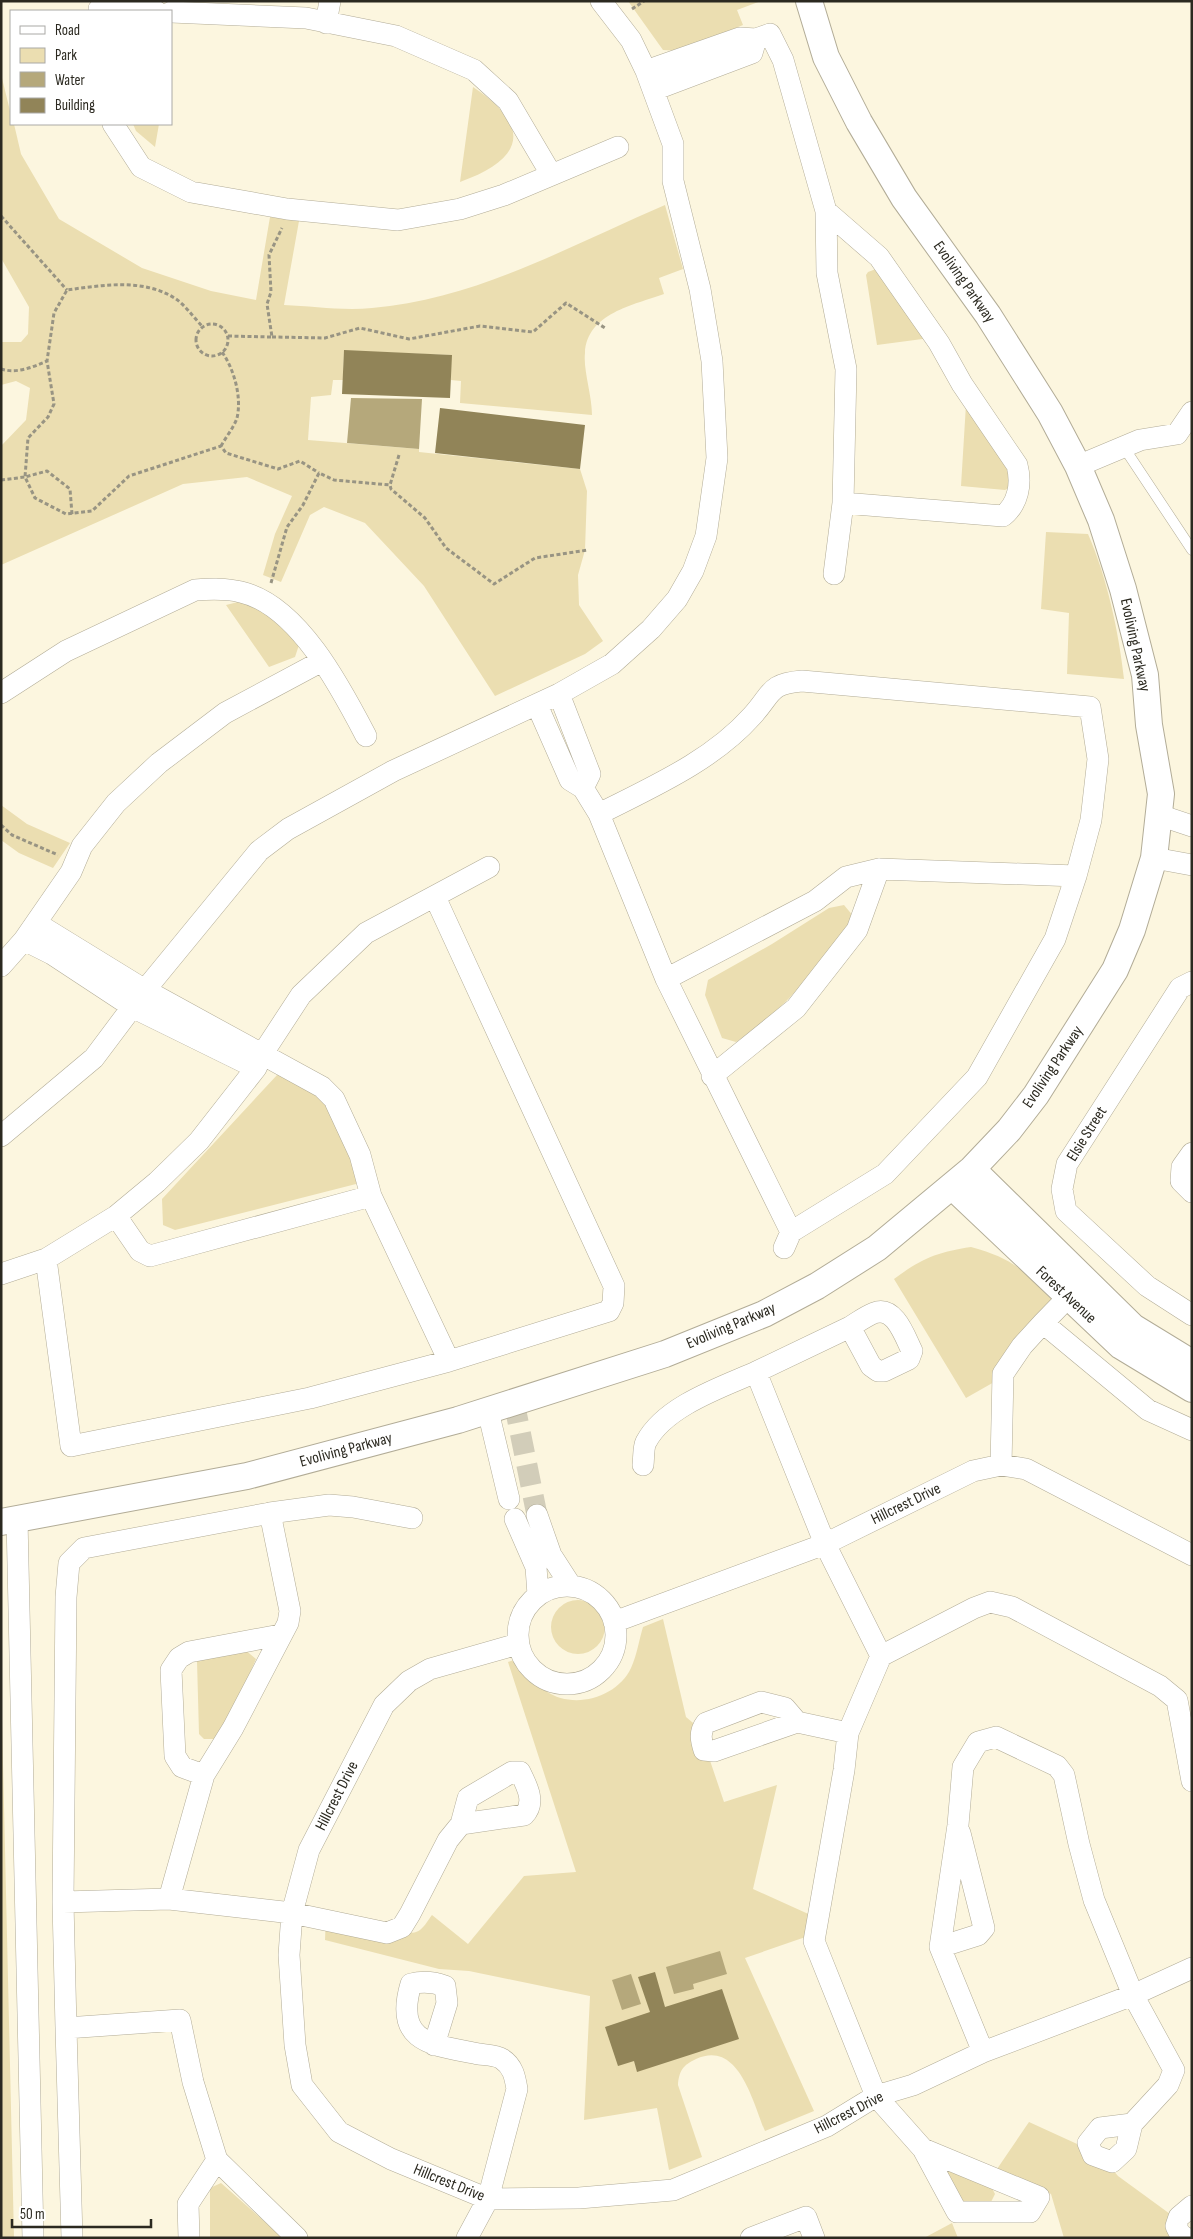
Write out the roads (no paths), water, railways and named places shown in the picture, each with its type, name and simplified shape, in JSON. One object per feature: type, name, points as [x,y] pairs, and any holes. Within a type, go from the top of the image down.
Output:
[{"type":"street","points":[[326,23],[330,1]]},
{"type":"street","points":[[1,1136],[94,1058],[134,1008],[145,990],[259,851],[288,829],[393,770],[560,694],[612,664],[651,629],[677,599],[693,571],[706,536],[717,458],[712,361],[700,289],[673,181],[673,144],[650,80],[631,40],[601,1]]},
{"type":"street","name":"Evoliving Parkway","points":[[9,1521],[247,1476],[488,1411],[665,1354],[764,1314],[817,1286],[877,1248],[972,1169],[1009,1130],[1036,1095],[1115,970],[1132,930],[1154,858],[1161,794],[1149,725],[1144,675],[1123,589],[1101,520],[1078,466],[1050,413],[988,315],[904,198],[859,122],[826,57],[809,1]]},
{"type":"street","points":[[99,7],[142,10]]},
{"type":"street","points":[[172,12],[307,10],[326,23],[396,36],[474,70],[508,101],[551,174]]},
{"type":"street","points":[[650,80],[740,38],[756,39],[770,34],[783,60],[826,211],[827,273],[846,369],[843,503],[834,574]]},
{"type":"street","points":[[114,125],[141,167],[191,192],[287,209],[398,220],[460,209],[504,195],[618,147]]},
{"type":"street","points":[[826,211],[879,257],[939,343],[962,384],[1017,466],[1021,480],[1012,509],[1003,516],[843,503]]},
{"type":"street","points":[[1078,466],[1140,440],[1177,434],[1192,412]]},
{"type":"street","points":[[1,693],[66,651],[195,590],[217,589],[241,592],[265,602],[301,633],[338,682],[366,736]]},
{"type":"street","points":[[1,966],[24,940],[71,872],[82,846],[116,803],[159,762],[225,713],[322,661]]},
{"type":"street","points":[[537,705],[570,780],[583,788],[599,814],[666,979],[787,1240],[885,1174],[977,1077],[1055,939],[1076,876],[1091,820],[1098,759],[1090,707],[802,680],[782,683],[772,690],[752,716],[713,750],[677,773],[599,814]]},
{"type":"street","points":[[560,694],[590,774],[583,788]]},
{"type":"street","points":[[1158,815],[1192,826]]},
{"type":"street","points":[[1154,858],[1192,865]]},
{"type":"street","points":[[1,1274],[46,1259],[116,1216],[157,1182],[199,1142],[260,1061],[301,994],[366,933],[489,867]]},
{"type":"street","points":[[666,979],[816,901],[846,877],[879,869],[1076,876]]},
{"type":"street","points":[[712,1076],[796,1008],[857,930],[879,869]]},
{"type":"street","points":[[46,1259],[71,1446],[310,1398],[449,1361],[609,1311],[613,1303],[614,1286],[435,897]]},
{"type":"street","points":[[36,922],[260,1061]]},
{"type":"street","points":[[24,940],[52,954],[134,1008],[322,1087],[334,1099],[360,1155],[370,1196],[449,1361]]},
{"type":"street","name":"Elsie Street","points":[[1192,982],[1180,988],[1067,1164],[1062,1190],[1066,1211],[1147,1286],[1192,1315]]},
{"type":"street","points":[[1192,1153],[1182,1168],[1181,1181],[1192,1192]]},
{"type":"street","name":"Forest Avenue","points":[[972,1169],[1076,1289],[1121,1346],[1192,1389]]},
{"type":"street","name":"Forest Avenue","points":[[952,1186],[1076,1289],[1192,1363]]},
{"type":"street","points":[[116,1216],[140,1251],[150,1256],[370,1196]]},
{"type":"street","points":[[1000,1465],[1003,1374],[1022,1346],[1076,1289]]},
{"type":"street","points":[[1043,1324],[1148,1410],[1192,1430]]},
{"type":"street","points":[[643,1465],[645,1443],[661,1424],[697,1398],[850,1327]]},
{"type":"street","points":[[756,1372],[825,1544],[881,1656]]},
{"type":"street","points":[[488,1411],[512,1509],[536,1567],[538,1595]]},
{"type":"street","name":"Hillcrest Drive","points":[[614,1622],[825,1544],[973,1471],[1000,1465],[1026,1469],[1192,1555]]},
{"type":"street","points":[[72,2238],[63,1902],[66,1597],[69,1563],[84,1548],[270,1513],[329,1505],[353,1507],[412,1518]]},
{"type":"street","points":[[169,1899],[204,1775],[233,1728],[280,1635],[288,1623],[290,1611],[270,1513]]},
{"type":"street","points":[[538,1515],[551,1555],[571,1586]]},
{"type":"street","points":[[9,1521],[33,2238]]},
{"type":"street","points":[[571,1586],[588,1591],[603,1601],[614,1622],[616,1633],[611,1656],[595,1675],[572,1683],[548,1680],[538,1674],[522,1656],[518,1644],[521,1617],[530,1602],[538,1595],[553,1588],[571,1586]]},
{"type":"street","points":[[923,2149],[1039,2197],[1030,2212],[956,2212],[923,2149],[876,2096],[814,1941],[844,1770],[848,1732],[881,1656],[974,1608],[990,1602],[1012,1607],[1160,1686],[1177,1700],[1192,1782]]},
{"type":"street","points":[[204,1775],[182,1767],[175,1756],[171,1670],[178,1658],[189,1652],[280,1635]]},
{"type":"street","name":"Hillcrest Drive","points":[[518,1644],[430,1670],[409,1681],[384,1705],[309,1850],[292,1913],[289,1955],[295,2045],[302,2085],[339,2132],[391,2159],[488,2199],[578,2198],[673,2190],[827,2126],[876,2096],[913,2085],[983,2052],[1133,1996],[1192,1968]]},
{"type":"street","points":[[797,1722],[848,1732]]},
{"type":"street","points":[[983,2052],[940,1946],[958,1825],[963,1768],[978,1742],[996,1737],[1057,1766],[1064,1775],[1079,1844],[1094,1900],[1133,1996],[1174,2070],[1168,2085],[1132,2124]]},
{"type":"street","points":[[63,1902],[169,1899],[292,1913],[387,1933],[402,1927],[425,1888],[448,1840],[461,1824]]},
{"type":"street","points":[[940,1946],[978,1935],[984,1928],[958,1825]]},
{"type":"street","points":[[66,2028],[180,2020],[193,2082],[217,2160],[297,2238]]},
{"type":"street","points":[[434,2045],[501,2058],[514,2071],[517,2089],[488,2199],[468,2238]]},
{"type":"street","points":[[189,2238],[188,2204],[217,2160]]},
{"type":"street","points":[[1186,2238],[1180,2234],[1176,2226],[1179,2217],[1192,2206]]},
{"type":"street","points":[[751,2238],[806,2217],[814,2238]]},
{"type":"lane","points":[[1123,446],[1192,550]]},
{"type":"water","points":[[351,398],[422,399],[419,449],[347,443]]},
{"type":"water","points":[[720,1951],[727,1974],[693,1984],[694,1989],[674,1994],[666,1967]]},
{"type":"water","points":[[631,1974],[641,2004],[622,2010],[612,1980]]},
{"type":"tunnel","points":[[514,1402],[537,1515]]}]
